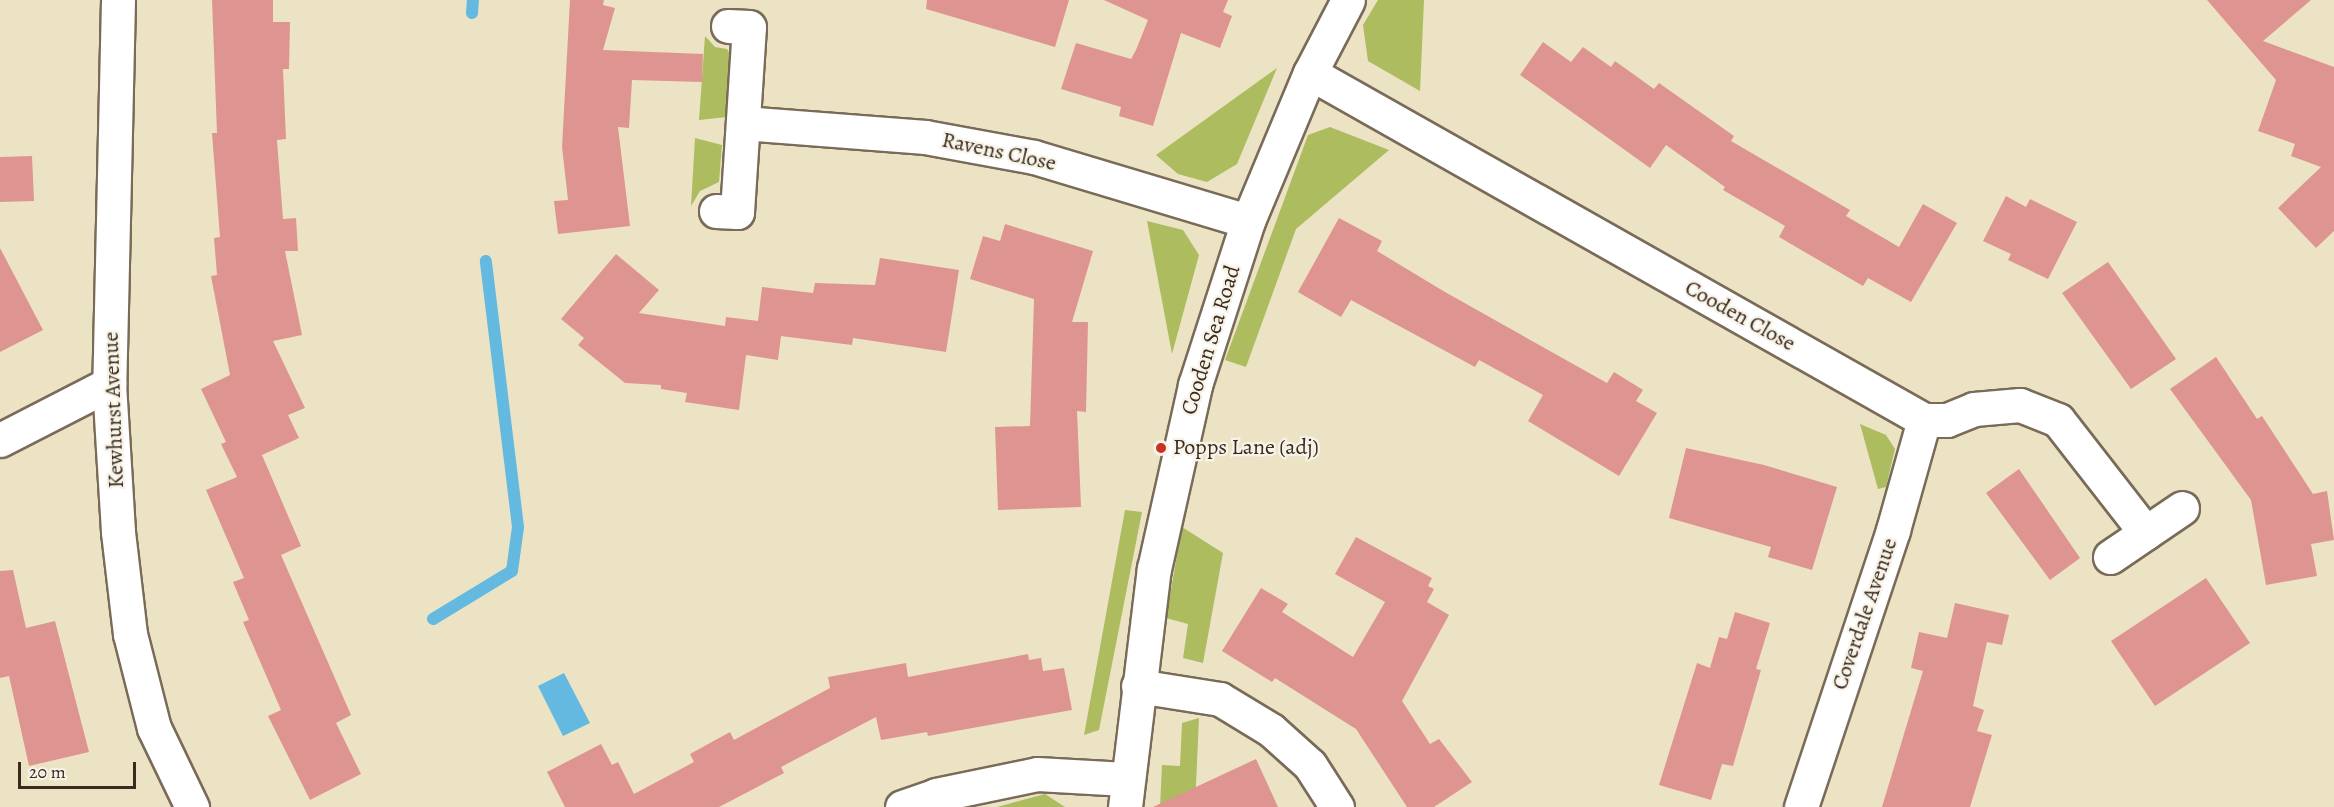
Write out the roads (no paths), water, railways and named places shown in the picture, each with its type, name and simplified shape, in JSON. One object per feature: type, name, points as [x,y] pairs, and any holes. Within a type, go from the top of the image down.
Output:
[{"type":"street","name":"Kewhurst Avenue","points":[[118,0],[109,384],[118,532],[130,634],[154,728],[192,807]]},
{"type":"street","name":"Cooden Sea Road","points":[[1126,793],[1154,569],[1195,385],[1248,221],[1310,73],[1348,0]]},
{"type":"street","points":[[716,211],[737,212],[743,123],[749,27],[728,26]]},
{"type":"street","name":"Cooden Close","points":[[1310,73],[1924,420]]},
{"type":"street","name":"Ravens Close","points":[[743,123],[925,137],[1034,157],[1248,221]]},
{"type":"street","points":[[0,440],[109,384]]},
{"type":"street","points":[[1924,420],[1947,420],[1974,409],[2019,405],[2058,420],[2146,533]]},
{"type":"street","name":"Coverdale Avenue","points":[[1801,807],[1893,530],[1924,420]]},
{"type":"street","points":[[2110,557],[2182,508]]},
{"type":"street","points":[[1138,686],[1220,699],[1271,730],[1310,765],[1337,807]]},
{"type":"street","points":[[902,807],[936,795],[1037,774],[1126,793]]},
{"type":"water","points":[[564,673],[590,723],[563,736],[538,686]]},
{"type":"waterway","points":[[472,13],[473,0]]},
{"type":"waterway","points":[[433,619],[512,571],[518,527],[486,261]]},
{"type":"place","name":"Popps Lane (adj)","points":[[1161,448]]}]
